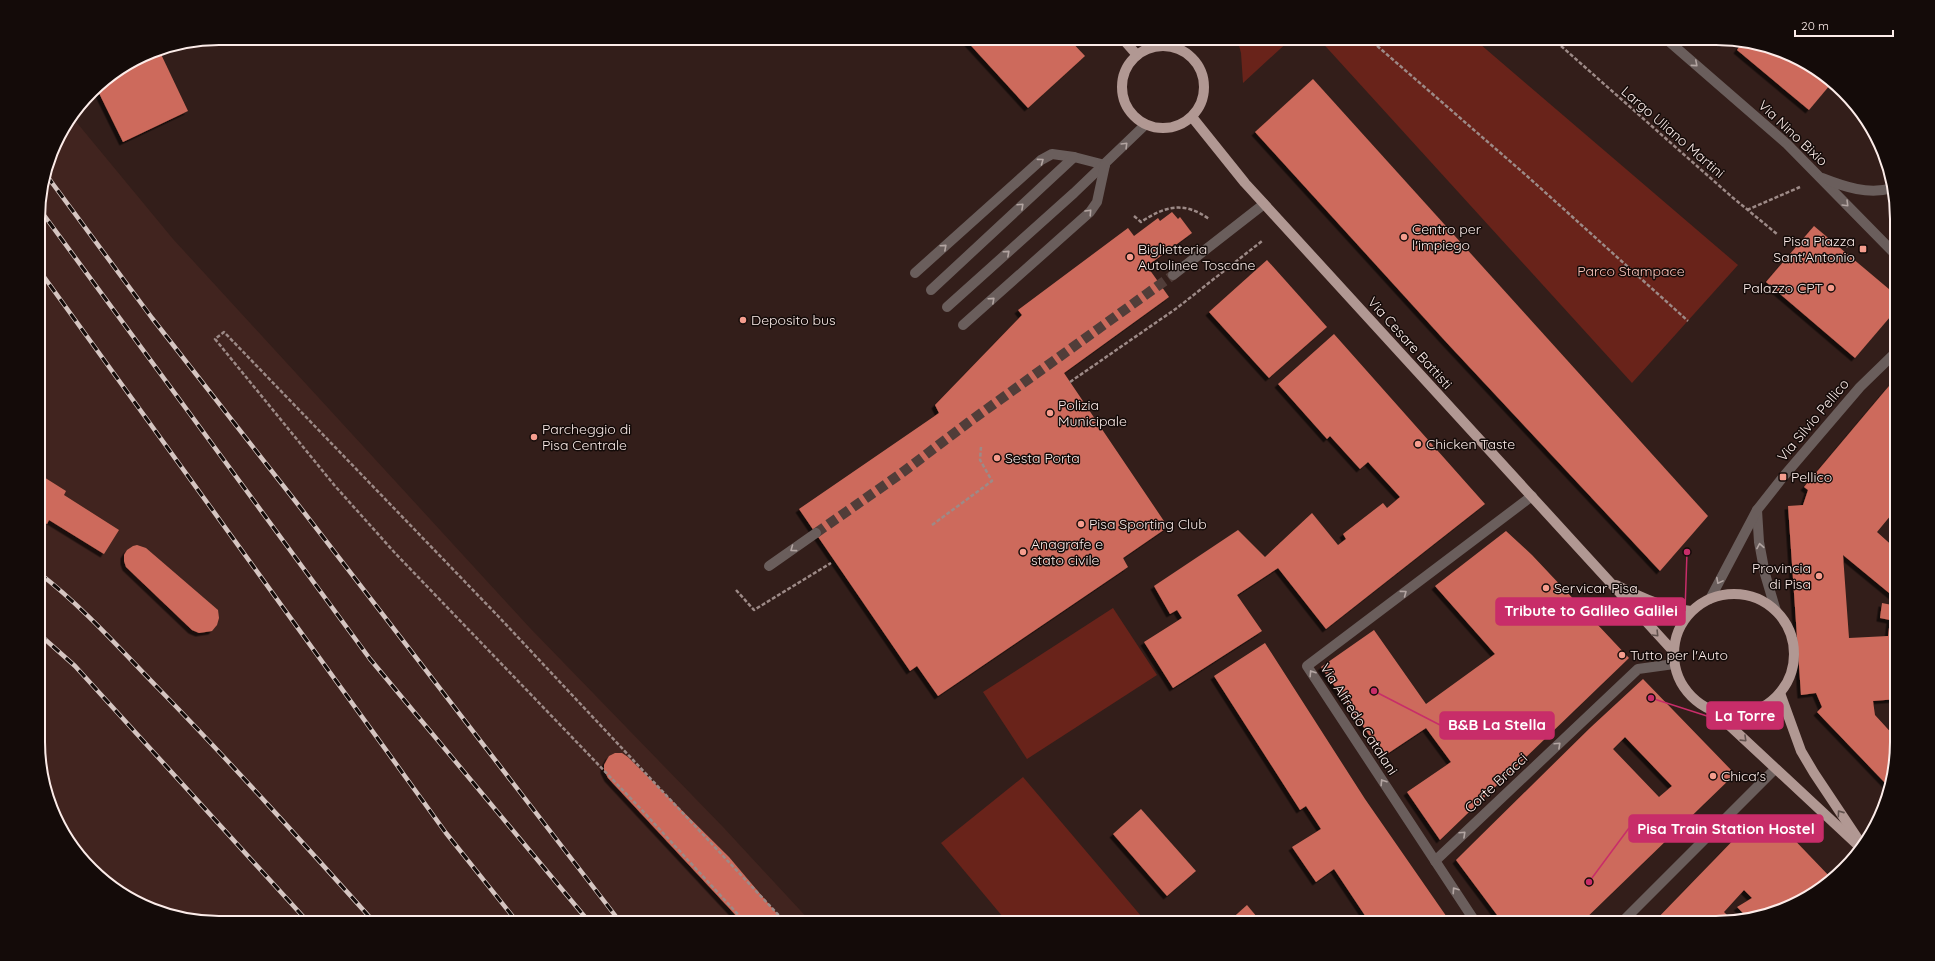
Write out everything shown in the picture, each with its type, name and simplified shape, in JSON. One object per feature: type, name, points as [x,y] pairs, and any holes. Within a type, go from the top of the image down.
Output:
[{"type":"main road","points":[[1128,45],[1137,55]]},
{"type":"main road","points":[[1162,46],[1169,47],[1188,54],[1197,64],[1203,76],[1204,90],[1201,103],[1192,117],[1171,128],[1158,128],[1145,125],[1134,116],[1126,104],[1123,91],[1123,78],[1128,65],[1137,55],[1149,48],[1162,46]]},
{"type":"main road","name":"Via Cesare Battisti","points":[[1192,117],[1236,173],[1673,651]]},
{"type":"main road","name":"Via Cesare Battisti","points":[[1612,584],[1654,604],[1673,609],[1691,611]]},
{"type":"main road","points":[[1727,594],[1745,595],[1762,601],[1776,611],[1787,627],[1793,644],[1794,661],[1789,679],[1780,693],[1767,705],[1751,712],[1733,715],[1715,712],[1700,705],[1688,694],[1679,680],[1674,664],[1673,651],[1675,637],[1682,623],[1691,611],[1710,599],[1727,594]]},
{"type":"main road","points":[[1780,693],[1804,756],[1860,840]]},
{"type":"main road","points":[[1715,712],[1857,844]]},
{"type":"street","name":"Via Nino Bixio","points":[[1673,45],[1787,144],[1890,249]]},
{"type":"street","points":[[947,307],[1105,165],[1145,125]]},
{"type":"street","points":[[915,273],[1041,160],[1052,154],[1074,156],[1105,165]]},
{"type":"street","points":[[931,290],[1074,156]]},
{"type":"street","points":[[963,326],[1090,212],[1097,202],[1105,165]]},
{"type":"street","points":[[1818,176],[1846,187],[1864,191],[1888,189]]},
{"type":"street","points":[[1173,275],[1264,204]]},
{"type":"street","name":"Via Silvio Pellico","points":[[1710,599],[1758,510],[1860,386],[1890,358]]},
{"type":"street","name":"Via Alfredo Catalani","points":[[1471,916],[1307,666],[1532,496]]},
{"type":"street","points":[[1758,510],[1759,542],[1765,574],[1776,611]]},
{"type":"street","points":[[769,566],[816,533]]},
{"type":"street","name":"Corte Bracci","points":[[1435,861],[1638,669],[1674,664]]},
{"type":"street","points":[[1628,916],[1775,769]]},
{"type":"path","points":[[1376,45],[1527,176],[1688,321]]},
{"type":"path","name":"Largo Uliano Martini","points":[[1560,45],[1776,234]]},
{"type":"path","points":[[1747,210],[1790,193]]},
{"type":"path","points":[[1134,216],[1141,222],[1165,209],[1178,207],[1200,213],[1211,221]]},
{"type":"path","points":[[1070,382],[1176,308],[1262,241]]},
{"type":"path","points":[[1846,247],[1849,243]]},
{"type":"path","points":[[740,916],[640,808],[395,553],[335,486],[215,339],[224,332],[229,337],[498,616],[779,916]]},
{"type":"path","points":[[932,525],[992,481],[980,460],[981,447]]},
{"type":"path","points":[[736,590],[754,610],[831,563]]},
{"type":"shaded area","points":[[75,121],[173,239],[530,628],[724,828],[806,916],[208,916],[185,913],[163,907],[142,898],[122,887],[104,873],[88,857],[74,839],[58,808],[48,776],[45,753],[45,208],[48,185],[54,163],[63,142]]},
{"type":"green space","points":[[1239,45],[1284,45],[1243,83],[1241,53]]},
{"type":"green space","name":"Parco Stampace","points":[[1324,45],[1481,45],[1738,265],[1632,383]]},
{"type":"green space","points":[[1113,608],[1157,675],[1027,759],[983,692]]},
{"type":"green space","points":[[1023,777],[1141,916],[1002,916],[941,843]]},
{"type":"building","points":[[970,45],[1075,45],[1085,56],[1028,108]]},
{"type":"building","points":[[1740,46],[1772,54],[1803,68],[1829,86],[1809,110],[1737,50]]},
{"type":"building","points":[[161,55],[188,111],[123,142],[99,93],[122,74]]},
{"type":"building","name":"Centro per l'impiego","points":[[1313,79],[1708,516],[1660,571],[1447,343],[1255,132]]},
{"type":"building","name":"Sesta Porta","points":[[1172,212],[1178,219],[1180,217],[1192,233],[1147,266],[1169,297],[1064,373],[1168,527],[1123,558],[1128,567],[938,696],[917,666],[910,671],[799,509],[939,413],[935,405],[1022,315],[1018,310],[1128,228],[1134,236],[1158,218],[1160,221]]},
{"type":"building","name":"Palazzo CPT","points":[[1814,226],[1890,290],[1890,317],[1855,358],[1766,282]]},
{"type":"building","points":[[1267,260],[1327,327],[1269,378],[1209,312]]},
{"type":"building","points":[[1334,334],[1485,504],[1326,629],[1278,568],[1237,595],[1262,631],[1173,688],[1144,642],[1182,618],[1177,610],[1170,614],[1154,586],[1238,530],[1265,557],[1312,513],[1338,545],[1346,539],[1343,534],[1383,503],[1387,508],[1400,497],[1368,462],[1360,469],[1330,436],[1327,439],[1278,384]]},
{"type":"building","name":"Provincia di Pisa","points":[[1889,386],[1890,516],[1877,532],[1890,544],[1890,594],[1843,555],[1849,638],[1888,636],[1890,620],[1890,700],[1873,701],[1875,715],[1890,731],[1889,765],[1885,783],[1817,712],[1822,707],[1816,693],[1801,695],[1788,506],[1803,505],[1808,490],[1804,487]]},
{"type":"building","points":[[45,478],[66,491],[64,495],[119,530],[104,554],[49,520],[47,524],[45,523]]},
{"type":"building","points":[[1506,531],[1532,555],[1629,658],[1440,840],[1407,792],[1451,762],[1426,728],[1384,756],[1321,667],[1374,630],[1426,704],[1495,654],[1435,586]]},
{"type":"building","points":[[137,545],[146,548],[218,610],[219,618],[217,625],[212,631],[199,633],[192,630],[126,567],[124,555],[127,550]]},
{"type":"building","name":"Provincia di Pisa","points":[[1882,603],[1890,605],[1890,620],[1880,618]]},
{"type":"building","points":[[1265,643],[1365,799],[1446,916],[1365,916],[1334,869],[1316,882],[1292,847],[1321,829],[1306,806],[1300,810],[1214,676]]},
{"type":"building","points":[[1643,679],[1735,774],[1588,916],[1498,916],[1456,860],[1590,728]],"holes":[[[1625,737],[1672,786],[1659,797],[1613,749]]]},
{"type":"building","points":[[615,753],[622,753],[628,757],[729,857],[779,916],[736,916],[608,778],[604,770],[604,765],[609,756]]},
{"type":"building","points":[[1141,809],[1196,871],[1167,896],[1113,834]]},
{"type":"building","points":[[1761,821],[1774,822],[1784,829],[1828,875],[1813,887],[1793,898],[1772,907],[1750,913],[1744,914],[1737,907],[1752,898],[1744,890],[1724,912],[1728,916],[1660,916],[1748,825]]},
{"type":"building","points":[[1247,905],[1256,916],[1235,916]]},
{"type":"tunnel","points":[[816,533],[899,475],[969,422],[1173,275]]},
{"type":"railway","points":[[50,179],[152,318],[616,916]]},
{"type":"railway","points":[[45,217],[370,659],[584,916]]},
{"type":"railway","points":[[45,278],[446,833],[512,916]]},
{"type":"railway","points":[[45,578],[86,614],[187,718],[369,916]]},
{"type":"railway","points":[[45,639],[75,666],[303,916]]},
{"type":"place","name":"Centro per l'impiego","points":[[1404,237]]},
{"type":"place","name":"Pisa Piazza Sant'Antonio","points":[[1863,249]]},
{"type":"place","name":"Biglietteria Autolinee Toscane","points":[[1130,257]]},
{"type":"place","name":"Palazzo CPT","points":[[1831,288]]},
{"type":"place","name":"Deposito bus","points":[[743,320]]},
{"type":"place","name":"Polizia Municipale","points":[[1050,413]]},
{"type":"place","name":"Parcheggio di Pisa Centrale","points":[[534,437]]},
{"type":"place","name":"Chicken Taste","points":[[1418,444]]},
{"type":"place","name":"Sesta Porta","points":[[997,458]]},
{"type":"place","name":"Pellico","points":[[1783,477]]},
{"type":"place","name":"Pisa Sporting Club","points":[[1081,524]]},
{"type":"place","name":"Anagrafe e stato civile","points":[[1023,552]]},
{"type":"place","name":"Tribute to Galileo Galilei","points":[[1687,552]]},
{"type":"place","name":"Provincia di Pisa","points":[[1819,576]]},
{"type":"place","name":"Servicar Pisa","points":[[1546,588]]},
{"type":"place","name":"Tutto per l'Auto","points":[[1622,655]]},
{"type":"place","name":"B&B La Stella","points":[[1374,691]]},
{"type":"place","name":"La Torre","points":[[1651,698]]},
{"type":"place","name":"Chica's","points":[[1713,776]]},
{"type":"place","name":"Pisa Train Station Hostel","points":[[1589,882]]}]
